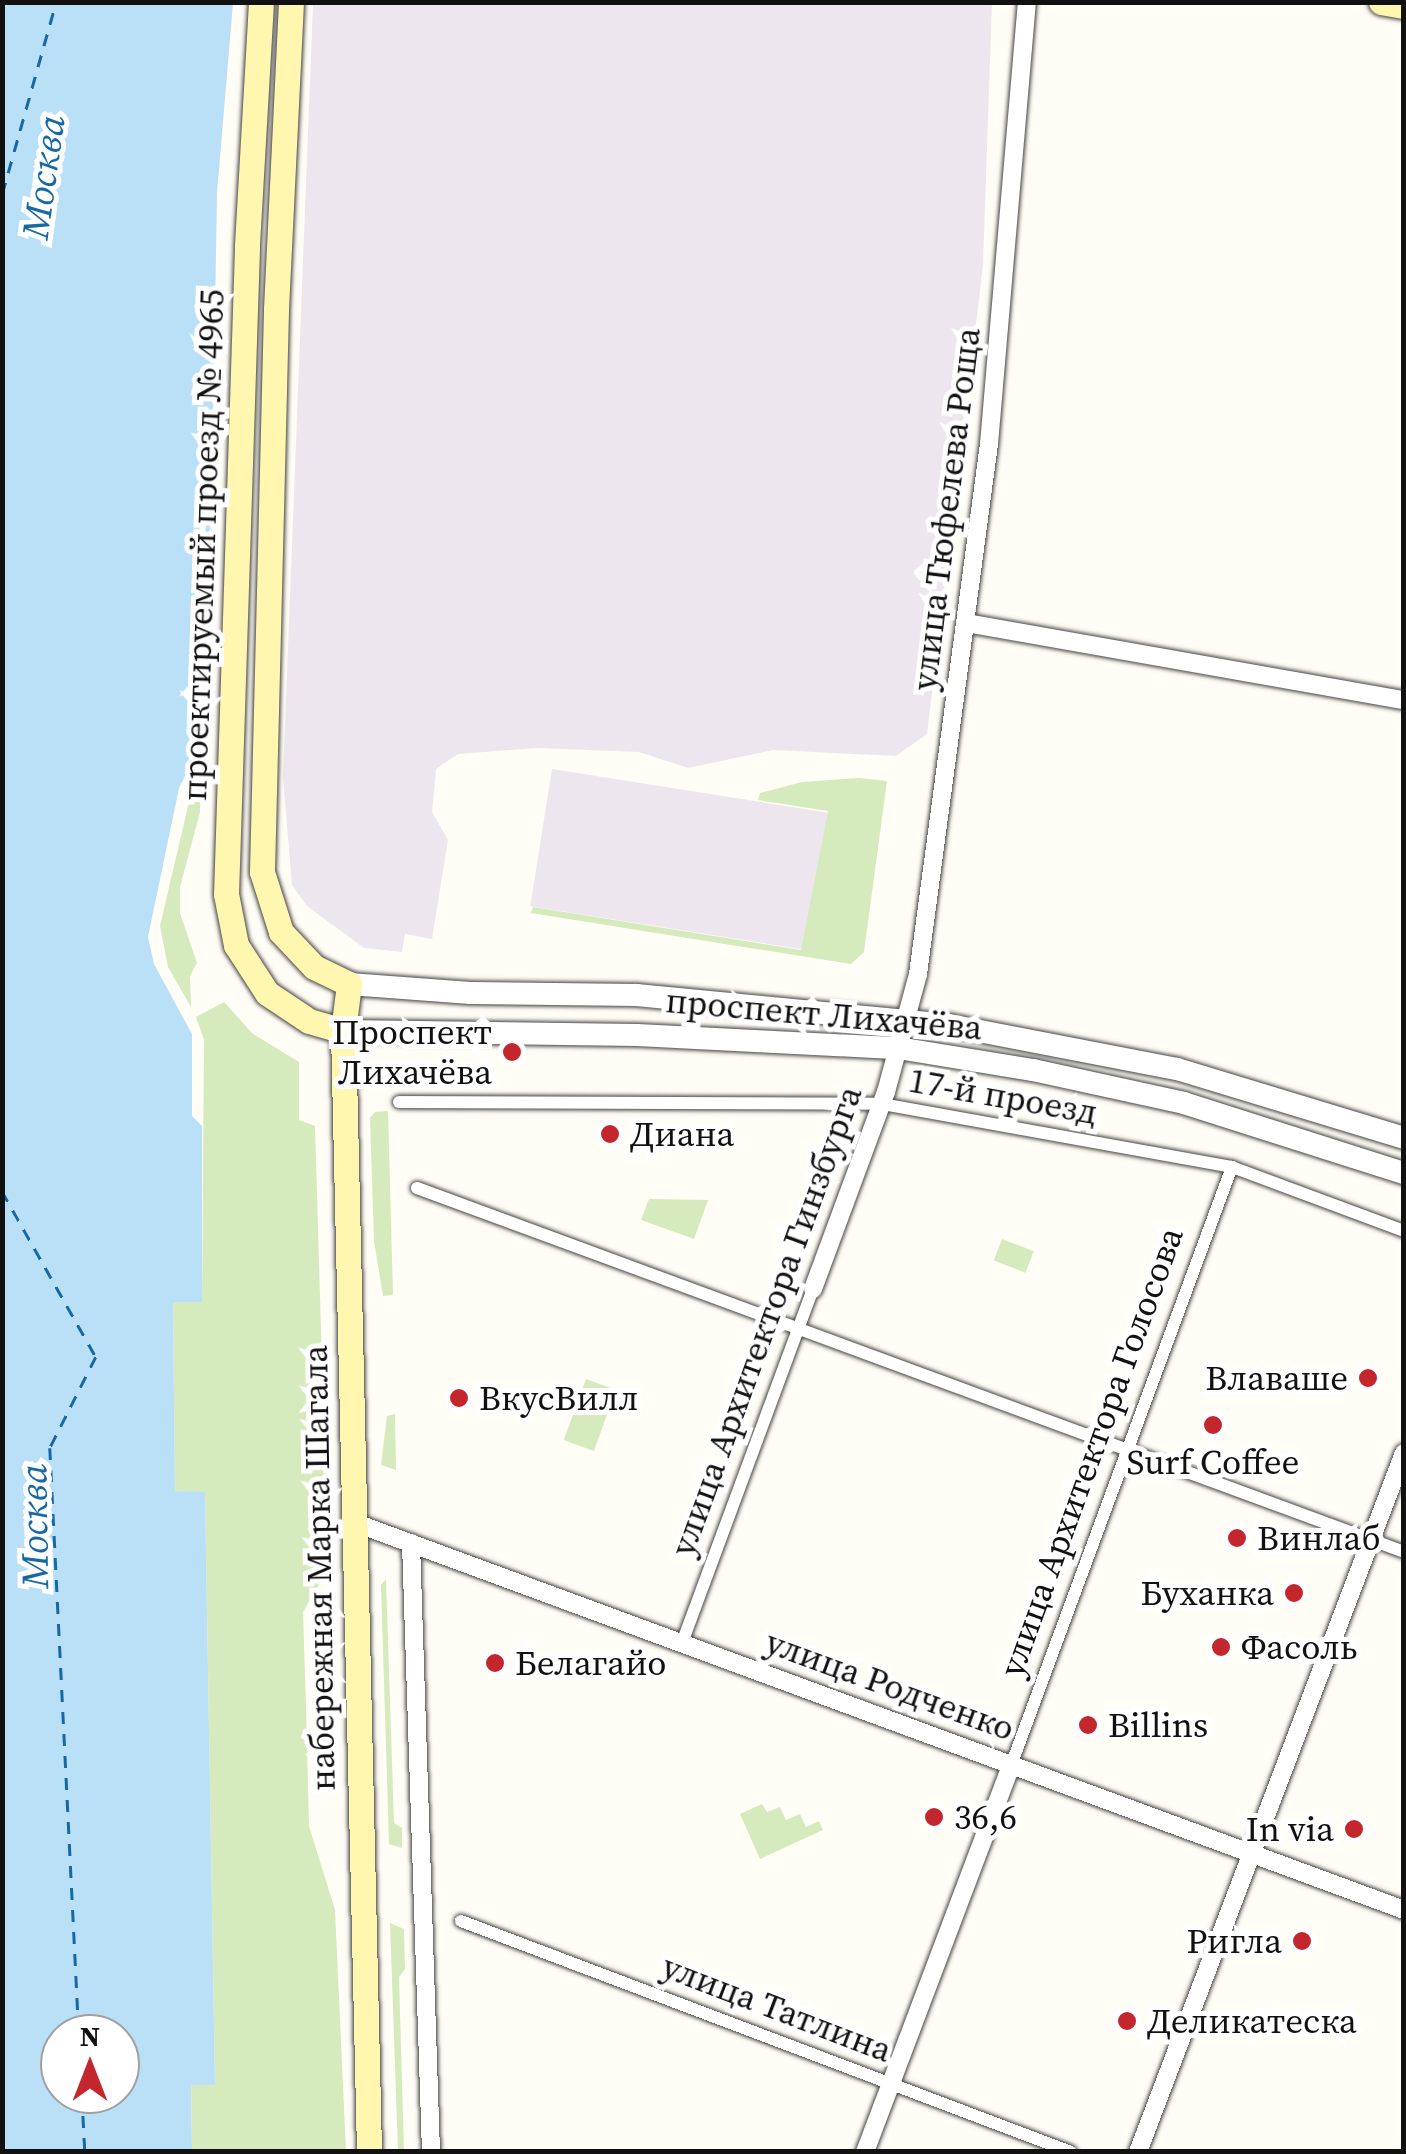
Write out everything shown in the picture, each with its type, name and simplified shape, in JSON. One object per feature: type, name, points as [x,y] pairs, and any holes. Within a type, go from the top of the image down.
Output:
[{"type":"main road","name":"проектируемый проезд № 4965","points":[[261,2],[246,264],[226,894],[236,945],[268,992],[310,1021],[344,1032]]},
{"type":"main road","name":"проектируемый проезд № 4965","points":[[291,2],[276,310],[262,872],[280,932],[314,967],[349,984]]},
{"type":"main road","points":[[1382,2],[1404,6]]},
{"type":"main road","name":"набережная Марка Шагала","points":[[349,984],[344,1032],[369,2152]]},
{"type":"street","name":"улица Тюфелева Роща","points":[[906,1019],[918,974],[999,355],[1027,2]]},
{"type":"street","points":[[966,623],[1404,700]]},
{"type":"street","name":"проспект Лихачёва","points":[[349,984],[637,996],[906,1019],[1039,1040],[1176,1068],[1404,1138]]},
{"type":"street","name":"улица Архитектора Гинзбурга","points":[[682,1644],[882,1104],[906,1019]]},
{"type":"street","name":"проспект Лихачёва","points":[[344,1032],[637,1034],[898,1048],[1033,1070],[1170,1099],[1404,1173]]},
{"type":"street","name":"17-й проезд","points":[[398,1102],[882,1104],[1232,1167],[1404,1231]]},
{"type":"street","name":"улица Архитектора Голосова","points":[[864,2152],[1232,1167]]},
{"type":"street","points":[[417,1188],[1404,1552]]},
{"type":"street","points":[[1138,2152],[1404,1453]]},
{"type":"street","name":"улица Родченко","points":[[354,1522],[1404,1910]]},
{"type":"street","points":[[411,1543],[431,2152]]},
{"type":"street","name":"улица Татлина","points":[[462,1921],[1071,2152]]},
{"type":"shaded area","points":[[313,3],[992,3],[983,265],[927,734],[896,756],[773,750],[688,768],[639,752],[538,748],[458,754],[436,769],[432,812],[448,840],[432,939],[405,934],[402,952],[364,948],[307,906],[292,885],[283,777]]},
{"type":"shaded area","points":[[552,769],[828,813],[806,950],[530,906]]},
{"type":"green space","points":[[201,775],[200,812],[180,887],[180,913],[197,963],[190,976],[191,1007],[168,967],[160,926],[188,806]]},
{"type":"green space","points":[[859,778],[887,781],[864,952],[851,964],[531,913],[533,907],[801,950],[828,811],[758,800],[760,793],[802,782]]},
{"type":"green space","points":[[224,1002],[253,1034],[299,1062],[299,1120],[315,1126],[328,1569],[303,1612],[309,1826],[335,1910],[346,2151],[192,2151],[191,2085],[215,2084],[205,1493],[175,1491],[173,1302],[202,1301],[204,1040],[196,1017]]},
{"type":"green space","points":[[388,1111],[393,1295],[383,1296],[374,1241],[370,1118],[375,1112]]},
{"type":"green space","points":[[649,1199],[708,1200],[694,1239],[641,1220]]},
{"type":"green space","points":[[1002,1239],[1034,1251],[1025,1273],[994,1260]]},
{"type":"green space","points":[[586,1379],[616,1390],[594,1451],[564,1440]]},
{"type":"green space","points":[[395,1414],[396,1470],[381,1465],[387,1416]]},
{"type":"green space","points":[[386,1579],[394,1823],[402,1828],[402,1848],[389,1844],[381,1585]]},
{"type":"green space","points":[[762,1804],[767,1812],[780,1807],[786,1820],[800,1814],[806,1827],[819,1821],[823,1830],[760,1859],[740,1814]]},
{"type":"green space","points":[[390,1923],[404,1929],[405,1969],[399,1977],[404,2151],[398,2151]]},
{"type":"water","name":"Москва","points":[[3,2],[233,3],[217,193],[208,732],[179,788],[148,937],[154,964],[192,1034],[192,1116],[202,1126],[202,1302],[173,1302],[175,1491],[205,1492],[215,2085],[191,2085],[192,2151],[3,2151]]},
{"type":"ferry route","points":[[2,194],[56,2]]},
{"type":"ferry route","points":[[2,1191],[96,1357],[50,1448],[78,2014]]},
{"type":"ferry route","points":[[83,2114],[85,2152]]},
{"type":"place","name":"Проспект Лихачёва","points":[[512,1052]]},
{"type":"place","name":"Диана","points":[[610,1134]]},
{"type":"place","name":"Влаваше","points":[[1368,1378]]},
{"type":"place","name":"ВкусВилл","points":[[459,1398]]},
{"type":"place","name":"Surf Coffee","points":[[1213,1425]]},
{"type":"place","name":"Винлаб","points":[[1237,1538]]},
{"type":"place","name":"Буханка","points":[[1294,1593]]},
{"type":"place","name":"Фасоль","points":[[1221,1647]]},
{"type":"place","name":"Белагайо","points":[[495,1663]]},
{"type":"place","name":"Billins","points":[[1088,1725]]},
{"type":"place","name":"36,6","points":[[934,1817]]},
{"type":"place","name":"In via","points":[[1354,1829]]},
{"type":"place","name":"Ригла","points":[[1302,1941]]},
{"type":"place","name":"Деликатеска","points":[[1127,2021]]}]
